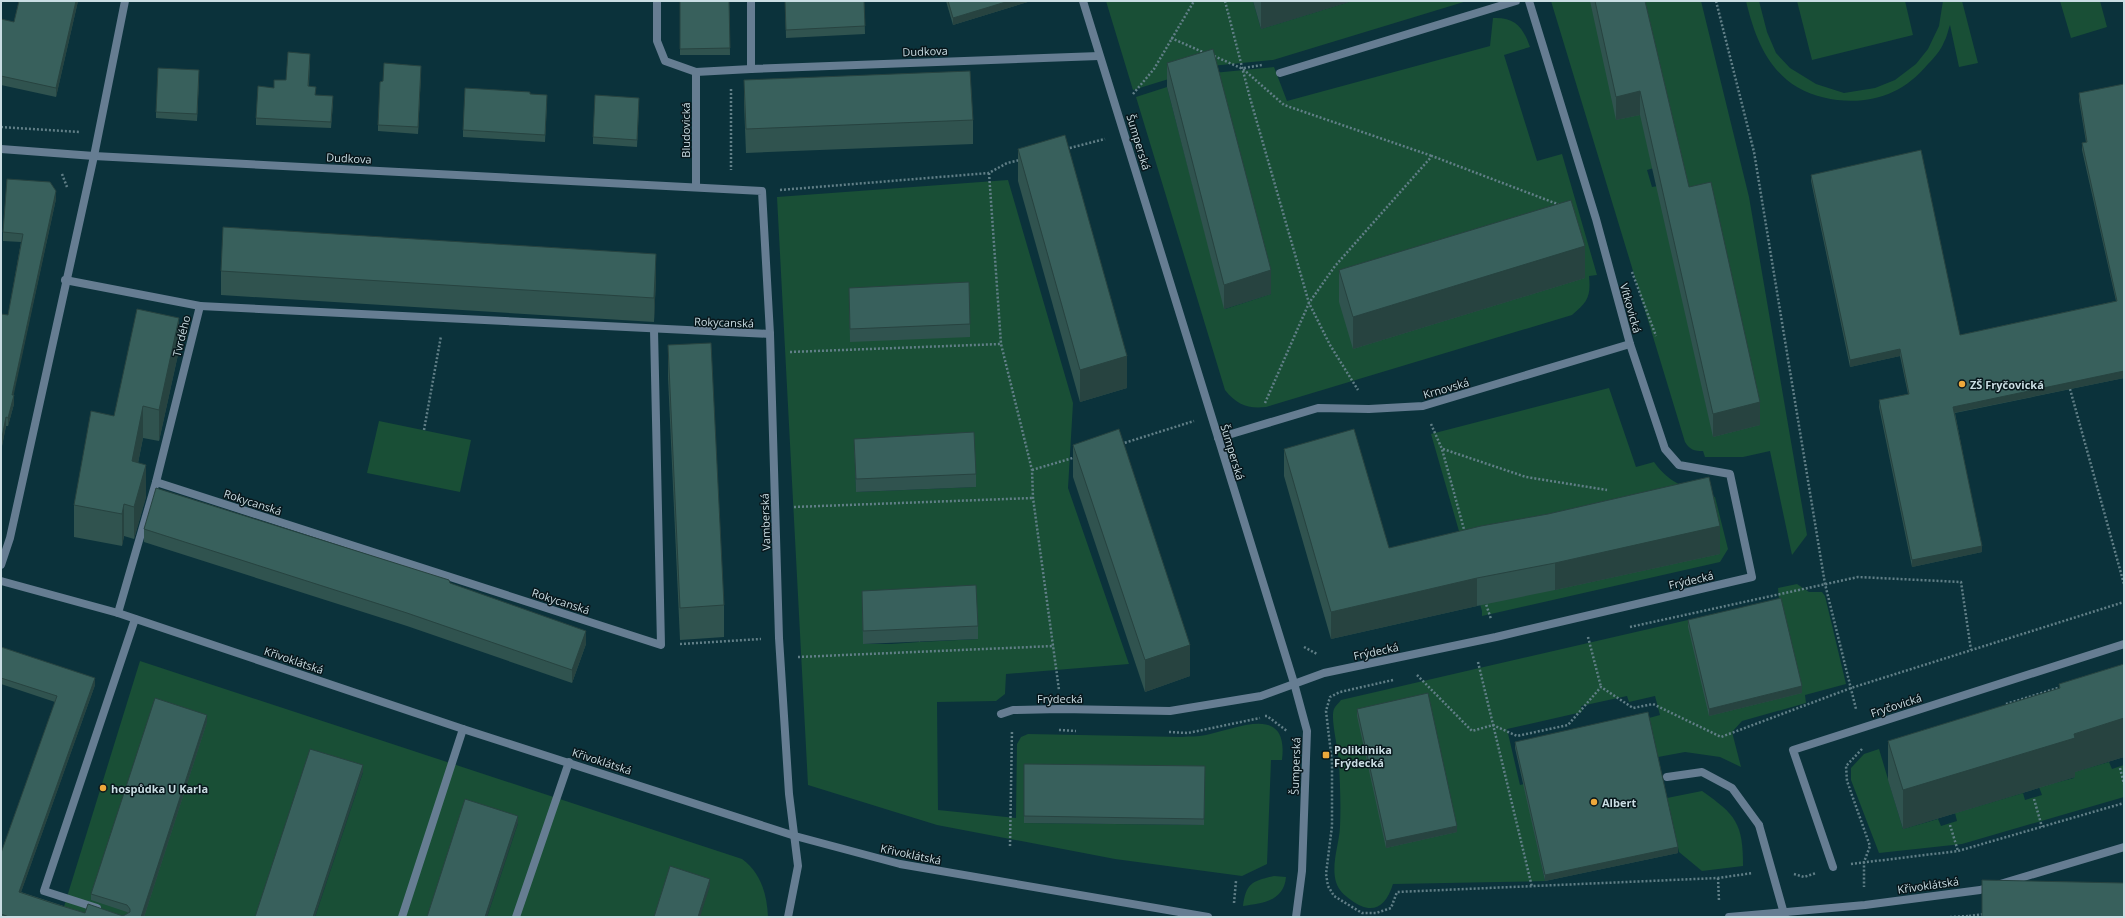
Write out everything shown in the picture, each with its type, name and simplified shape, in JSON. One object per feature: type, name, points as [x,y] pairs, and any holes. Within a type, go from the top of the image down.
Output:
[{"type":"street","points":[[1,565],[10,538],[65,280],[94,156],[125,1]]},
{"type":"street","points":[[657,1],[657,41],[665,61],[696,72],[751,69],[750,1]]},
{"type":"street","name":"Šumperská","points":[[1084,1],[1210,416],[1294,683],[1307,731],[1302,871],[1296,917]]},
{"type":"street","points":[[1280,73],[1516,1]]},
{"type":"street","name":"Vítkovická","points":[[1529,1],[1596,218],[1630,344],[1665,449],[1679,465],[1730,474],[1752,577]]},
{"type":"street","name":"Dudkova","points":[[751,69],[1100,56]]},
{"type":"street","name":"Bludovická","points":[[696,72],[696,187]]},
{"type":"street","name":"Dudkova","points":[[1,149],[94,156],[696,187]]},
{"type":"street","points":[[696,187],[762,191]]},
{"type":"street","name":"Vamberská","points":[[762,191],[770,334],[779,638],[789,794],[798,866],[788,917]]},
{"type":"street","name":"Tvrdého","points":[[65,280],[200,306],[156,482],[118,613]]},
{"type":"street","name":"Rokycanská","points":[[200,306],[654,330],[770,334]]},
{"type":"street","points":[[654,330],[661,645]]},
{"type":"street","name":"Krnovská","points":[[1218,438],[1318,408],[1370,409],[1423,406],[1630,344]]},
{"type":"street","name":"Rokycanská","points":[[156,482],[661,645]]},
{"type":"street","name":"Frýdecká","points":[[1001,714],[1013,710],[1060,709],[1170,711],[1261,696],[1324,673],[1496,637],[1752,577]]},
{"type":"street","name":"Křivoklátská","points":[[1,581],[118,613],[463,729],[795,836],[900,864],[1208,917]]},
{"type":"street","points":[[103,910],[44,891],[135,619]]},
{"type":"street","name":"Fryčovická","points":[[1833,867],[1792,750],[2124,644]]},
{"type":"street","points":[[402,917],[463,729]]},
{"type":"street","points":[[516,917],[569,762]]},
{"type":"street","points":[[1667,777],[1702,772],[1732,788],[1759,825],[1785,914]]},
{"type":"street","name":"Křivoklátská","points":[[1729,917],[1785,914],[1980,890],[2124,847]]},
{"type":"path","points":[[1116,103],[1132,95],[1154,69],[1194,1]]},
{"type":"path","points":[[1225,1],[1310,303],[1330,345],[1370,409]]},
{"type":"path","points":[[1716,1],[1754,152],[1825,584],[1861,728],[1862,749]]},
{"type":"path","points":[[1171,38],[1243,69],[1284,105],[1432,156],[1596,218]]},
{"type":"path","points":[[730,70],[731,190]]},
{"type":"path","points":[[1,127],[84,133]]},
{"type":"path","points":[[1060,150],[1109,137]]},
{"type":"path","points":[[1264,404],[1310,303],[1335,266],[1432,156]]},
{"type":"path","points":[[762,191],[989,173],[1007,163],[1022,160]]},
{"type":"path","points":[[989,173],[1001,344],[1032,470],[1033,498],[1054,646],[1060,709]]},
{"type":"path","points":[[64,174],[67,189]]},
{"type":"path","points":[[424,430],[444,319]]},
{"type":"path","points":[[770,352],[1001,344]]},
{"type":"path","points":[[2070,389],[2124,584]]},
{"type":"path","points":[[1423,406],[1442,449],[1467,540]]},
{"type":"path","points":[[1115,445],[1210,416]]},
{"type":"path","points":[[1442,449],[1526,477],[1607,490]]},
{"type":"path","points":[[1032,470],[1078,457]]},
{"type":"path","points":[[776,506],[1033,498]]},
{"type":"path","points":[[1485,600],[1496,637]]},
{"type":"path","points":[[1588,637],[1601,687],[1632,708],[1653,704],[1721,736],[1851,688],[2124,602]]},
{"type":"path","points":[[661,645],[779,638]]},
{"type":"path","points":[[1301,644],[1306,650],[1320,655]]},
{"type":"path","points":[[781,657],[1054,646]]},
{"type":"path","points":[[1478,662],[1532,887]]},
{"type":"path","points":[[1417,675],[1472,731],[1493,725],[1517,736],[1568,725],[1601,687]]},
{"type":"path","points":[[2004,705],[2068,685]]},
{"type":"path","points":[[1010,846],[1013,710]]},
{"type":"path","points":[[1865,905],[1864,862],[1870,846],[1847,781],[1846,766],[1862,749],[1869,747]]},
{"type":"path","points":[[2120,768],[2124,784]]},
{"type":"path","points":[[2034,799],[2042,827]]},
{"type":"path","points":[[1950,825],[1958,850]]},
{"type":"path","points":[[1718,878],[1720,909]]},
{"type":"path","points":[[1234,903],[1236,881]]},
{"type":"path","points":[[1950,917],[1992,913]]},
{"type":"green space","points":[[1106,1],[1253,1],[1261,29],[1352,1],[1467,1],[1273,60],[1211,66],[1133,90]]},
{"type":"green space","points":[[1551,1],[1701,1],[1749,197],[1807,535],[1792,555],[1770,451],[1743,457],[1705,457],[1703,451],[1692,450],[1685,442]],"holes":[[[1654,168],[1658,186],[1652,187],[1647,170]]]},
{"type":"green space","points":[[1746,1],[1759,1],[1767,32],[1776,53],[1790,68],[1816,84],[1844,93],[1875,88],[1895,80],[1916,64],[1928,49],[1939,26],[1943,1],[1962,1],[1978,63],[1959,67],[1950,25],[1943,45],[1935,57],[1919,74],[1898,89],[1876,98],[1863,100],[1851,101],[1824,98],[1804,91],[1792,84],[1771,63],[1760,44]]},
{"type":"green space","points":[[1797,1],[1905,1],[1913,35],[1812,60]]},
{"type":"green space","points":[[2060,1],[2100,1],[2107,27],[2071,38]]},
{"type":"green space","points":[[1493,18],[1513,21],[1521,29],[1530,47],[1504,55],[1537,161],[1562,154],[1597,275],[1589,276],[1589,294],[1585,302],[1572,315],[1266,407],[1248,406],[1238,402],[1225,390],[1136,97],[1167,87],[1225,309],[1271,294],[1213,73],[1274,67],[1287,101],[1490,46]]},
{"type":"green space","points":[[1008,180],[1073,403],[1068,488],[1129,664],[1006,674],[1005,694],[996,701],[937,702],[938,810],[1016,818],[1017,744],[1021,737],[1028,734],[1182,737],[1203,736],[1246,725],[1269,725],[1277,731],[1282,742],[1282,760],[1271,760],[1267,864],[1242,876],[1115,859],[937,825],[808,785],[777,197]],"holes":[[[855,452],[975,487],[856,492]],[[918,601],[978,639],[920,642]],[[918,602],[919,642],[863,644]],[[1205,773],[1203,825],[1024,823]]]},
{"type":"green space","points":[[1609,388],[1636,467],[1654,462],[1660,470],[1674,481],[1715,497],[1728,549],[1720,562],[1482,616],[1482,611],[1431,434]]},
{"type":"green space","points":[[379,421],[471,440],[460,492],[367,473]]},
{"type":"green space","points":[[1797,584],[1809,592],[1822,592],[1825,596],[1846,684],[1805,695],[1806,703],[1742,721],[1732,732],[1741,767],[1720,757],[1685,752],[1658,757],[1649,718],[1660,715],[1655,696],[1629,702],[1627,696],[1581,706],[1582,712],[1507,729],[1520,785],[1524,784],[1545,881],[1393,884],[1390,892],[1382,903],[1377,907],[1372,908],[1359,905],[1340,890],[1336,882],[1334,868],[1340,827],[1340,803],[1339,758],[1333,714],[1335,708],[1341,700],[1779,599],[1778,588]]},
{"type":"green space","points":[[140,661],[742,859],[754,871],[762,885],[768,917],[487,917],[518,823],[429,917],[315,917],[363,772],[258,917],[75,917],[62,913]]},
{"type":"green space","points":[[1879,749],[1903,829],[1938,819],[1941,826],[1957,821],[1955,813],[2023,793],[2025,800],[2042,795],[2039,787],[2074,778],[2074,772],[2109,762],[2112,769],[2124,765],[2124,797],[1962,844],[1879,853],[1851,780],[1851,768],[1864,754]]},
{"type":"green space","points":[[1702,791],[1723,807],[1735,821],[1739,830],[1743,851],[1743,866],[1702,871],[1679,852],[1667,798]]},
{"type":"green space","points":[[1274,876],[1286,877],[1284,885],[1277,896],[1265,902],[1243,906],[1246,892],[1251,884]]},
{"type":"building","points":[[19,1],[76,1],[56,88],[1,76],[1,19],[14,22]]},
{"type":"building","points":[[680,1],[729,1],[730,48],[680,49]]},
{"type":"building","points":[[785,1],[864,1],[865,26],[786,30]]},
{"type":"building","points":[[948,1],[1009,1],[953,18]]},
{"type":"building","points":[[1595,1],[1645,1],[1689,187],[1711,182],[1760,402],[1713,414],[1640,91],[1616,97]]},
{"type":"building","points":[[1213,49],[1271,270],[1224,285],[1167,63]]},
{"type":"building","points":[[288,52],[310,54],[308,86],[316,87],[315,95],[333,96],[331,122],[256,118],[258,86],[274,88],[274,80],[286,80]]},
{"type":"building","points":[[384,63],[421,66],[418,127],[378,125],[380,82],[383,81]]},
{"type":"building","points":[[158,68],[199,70],[197,114],[156,112]]},
{"type":"building","points":[[970,71],[973,120],[746,129],[744,80]]},
{"type":"building","points":[[2124,84],[2124,371],[1953,407],[1982,546],[1912,560],[1879,400],[1909,394],[1900,349],[1850,360],[1811,175],[1921,150],[1960,335],[2117,301],[2082,143],[2087,142],[2079,93]]},
{"type":"building","points":[[465,88],[530,92],[530,94],[547,95],[545,135],[463,130]]},
{"type":"building","points":[[595,95],[639,98],[637,140],[593,137]]},
{"type":"building","points":[[1065,135],[1127,356],[1080,370],[1018,149]]},
{"type":"building","points":[[7,179],[50,182],[56,191],[12,395],[14,395],[1,437],[1,314],[8,315],[23,234],[3,232]]},
{"type":"building","points":[[1571,200],[1585,246],[1353,317],[1339,270]]},
{"type":"building","points":[[223,227],[656,254],[654,298],[221,271]]},
{"type":"building","points":[[969,282],[970,324],[850,329],[849,288]]},
{"type":"building","points":[[137,309],[179,318],[159,410],[143,406],[132,461],[146,465],[134,507],[124,504],[122,514],[74,505],[91,411],[114,416]]},
{"type":"building","points":[[711,343],[724,605],[680,608],[668,345]]},
{"type":"building","points":[[1119,429],[1190,645],[1145,660],[1073,445]]},
{"type":"building","points":[[1354,429],[1389,548],[1481,526],[1548,514],[1709,477],[1720,526],[1555,563],[1477,578],[1331,612],[1284,449]]},
{"type":"building","points":[[974,432],[976,474],[856,479],[854,439]]},
{"type":"building","points":[[156,488],[449,580],[450,583],[586,631],[572,670],[407,613],[144,529]]},
{"type":"building","points":[[976,585],[978,626],[863,631],[862,591]]},
{"type":"building","points":[[1781,598],[1802,686],[1709,709],[1688,620]]},
{"type":"building","points":[[1,647],[95,678],[19,892],[52,903],[85,913],[88,904],[123,916],[130,912],[127,905],[91,894],[155,698],[207,715],[141,917],[9,917],[1,914],[1,853],[57,696],[1,678]]},
{"type":"building","points":[[2124,664],[2124,718],[2074,734],[2075,738],[1903,790],[1888,741],[2060,688],[2059,684]]},
{"type":"building","points":[[1428,693],[1457,826],[1386,841],[1357,709]]},
{"type":"building","points":[[1648,712],[1678,847],[1545,875],[1515,742]]},
{"type":"building","points":[[310,749],[363,765],[313,917],[255,917]]},
{"type":"building","points":[[1024,764],[1205,766],[1204,819],[1024,816]]},
{"type":"building","points":[[465,799],[518,816],[485,917],[427,917]]},
{"type":"building","points":[[670,866],[710,879],[698,917],[654,917]]},
{"type":"building","points":[[1982,880],[2124,883],[2124,917],[1982,917]]},
{"type":"place","name":"ZŠ Fryčovická","points":[[1962,384]]},
{"type":"place","name":"Poliklinika Frýdecká","points":[[1326,755]]},
{"type":"place","name":"hospůdka U Karla","points":[[103,788]]},
{"type":"place","name":"Albert","points":[[1594,802]]}]
